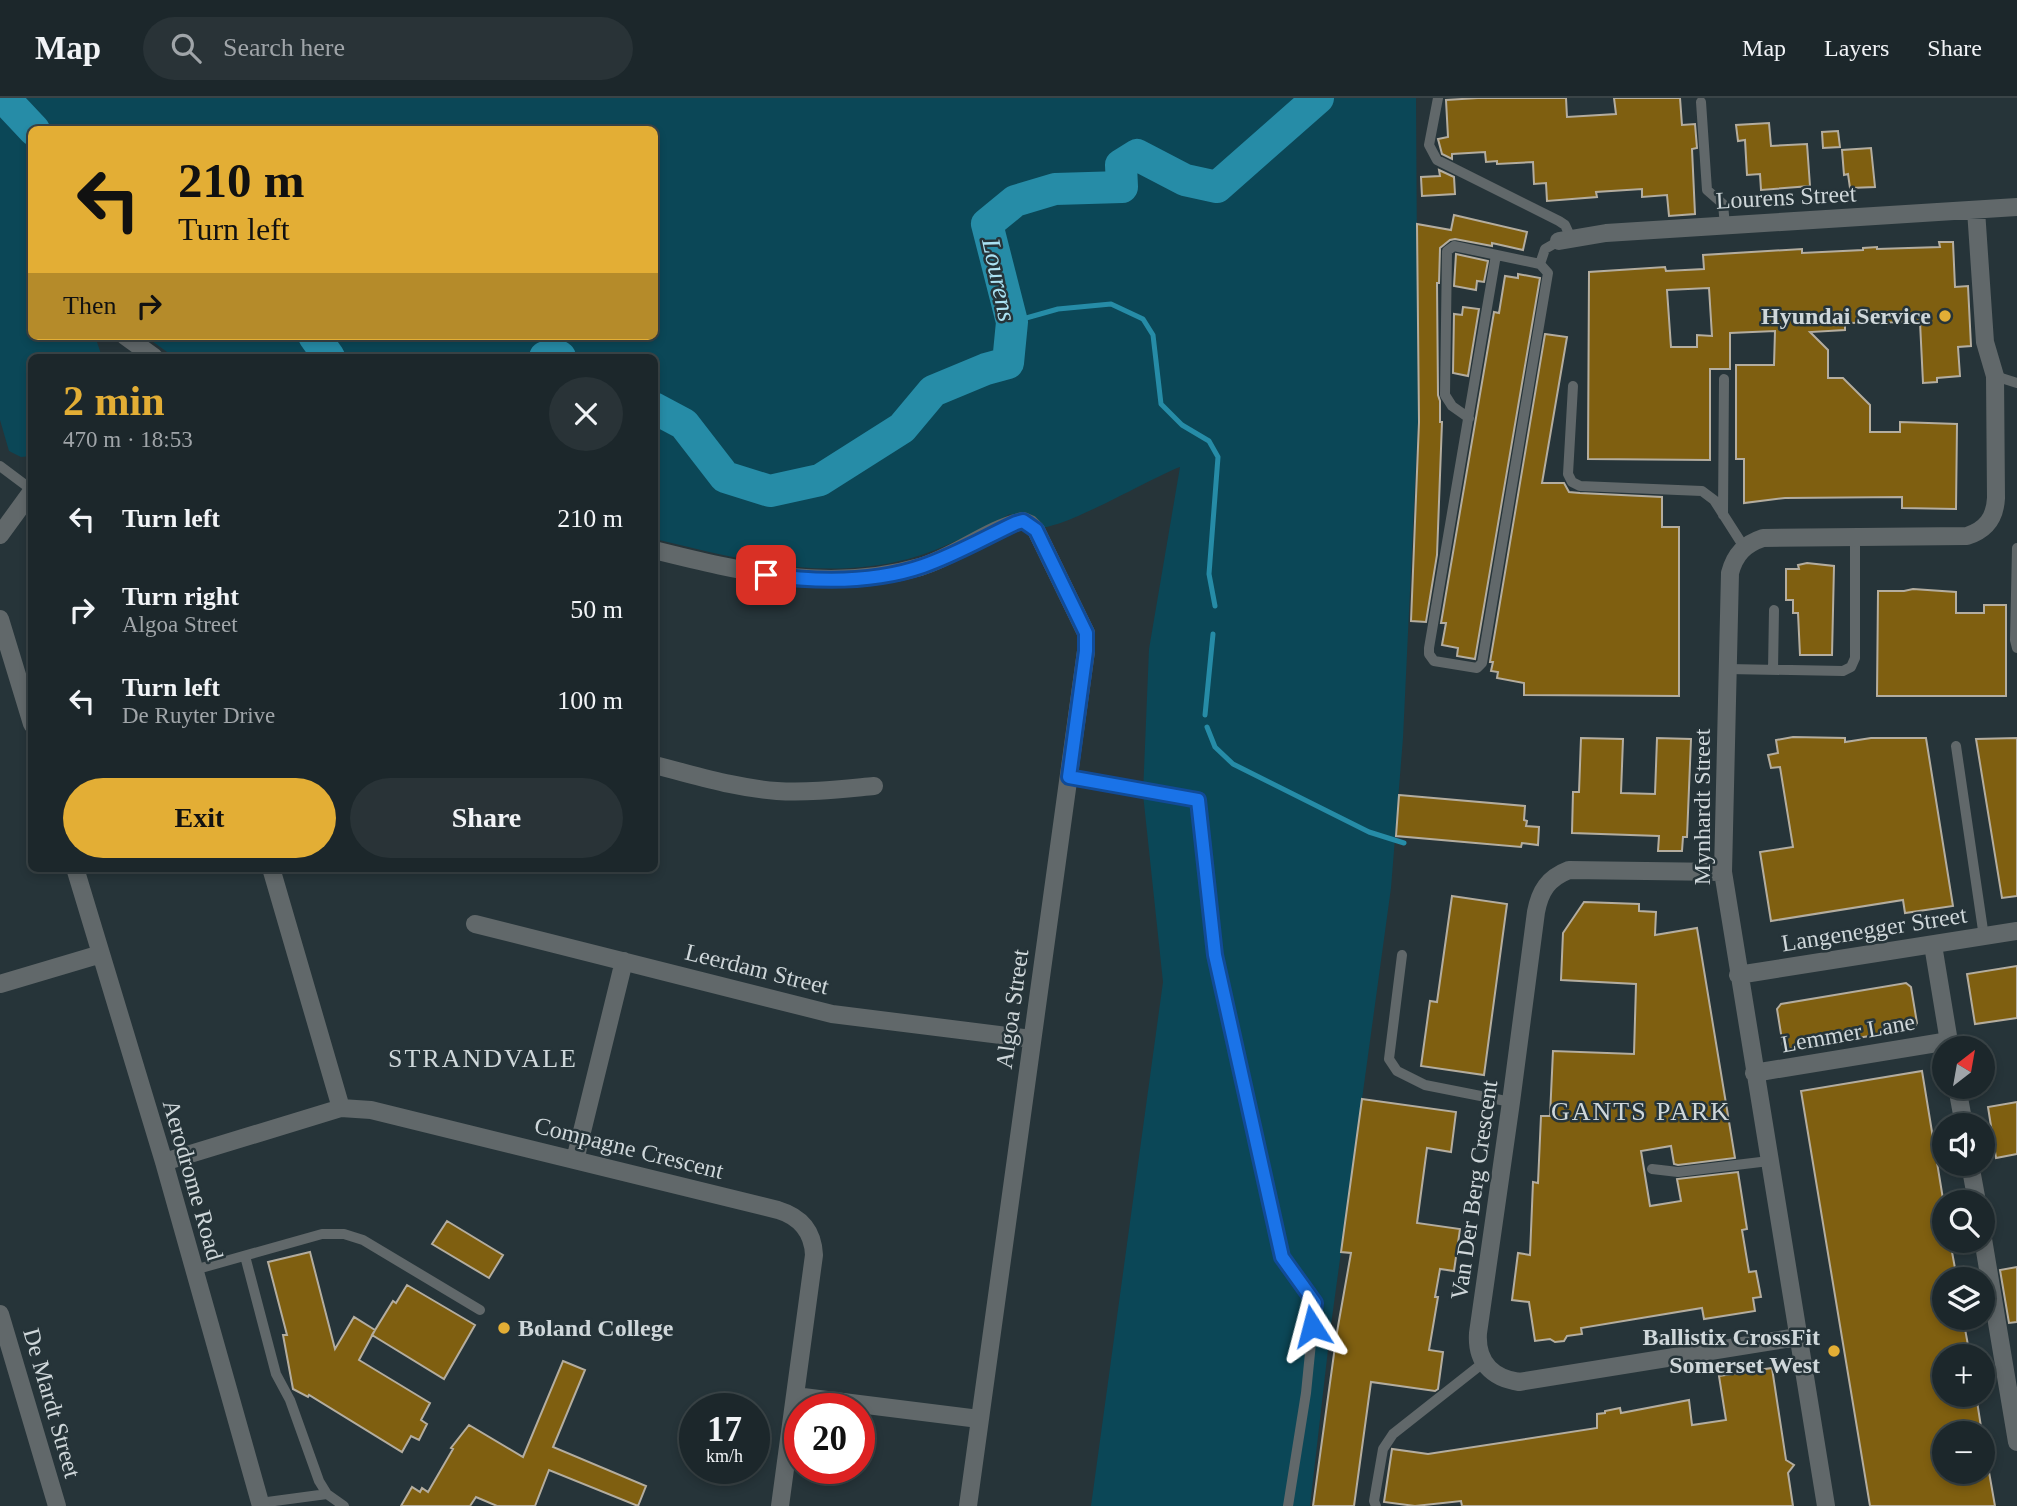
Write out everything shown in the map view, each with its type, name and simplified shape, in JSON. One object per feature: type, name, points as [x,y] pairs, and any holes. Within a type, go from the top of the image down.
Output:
[{"type":"street","name":"Lourens Street","points":[[1565,240],[1606,233],[2017,207]]},
{"type":"street","points":[[1744,547],[1763,538],[1967,537],[1989,523],[1996,506],[1996,376],[1985,342],[1976,210]]},
{"type":"street","points":[[130,346],[147,354]]},
{"type":"street","points":[[0,535],[28,496]]},
{"type":"street","name":"Algoa Street","points":[[658,551],[766,575],[794,579],[847,579],[922,566],[1023,521],[1036,530],[1086,633],[1086,651],[1069,777],[968,1506]]},
{"type":"street","name":"Mynhardt Street","points":[[1744,547],[1732,563],[1730,573],[1723,872],[1826,1506]]},
{"type":"street","points":[[0,619],[28,710]]},
{"type":"street","points":[[658,766],[730,784],[776,791],[803,792],[874,786]]},
{"type":"street","name":"Van Der Berg Crescent","points":[[1483,1363],[1478,1351],[1478,1333],[1535,912],[1540,895],[1548,882],[1561,873],[1577,869],[1723,872]]},
{"type":"street","name":"Aerodrome Road","points":[[76,872],[164,1162],[258,1505]]},
{"type":"street","points":[[272,872],[341,1108]]},
{"type":"street","name":"Leerdam Street","points":[[475,924],[832,1014],[1032,1039]]},
{"type":"street","name":"Langenegger Street","points":[[1738,975],[2017,931]]},
{"type":"street","points":[[1933,945],[1949,1036]]},
{"type":"street","points":[[0,984],[101,954]]},
{"type":"street","points":[[575,1160],[624,961]]},
{"type":"street","name":"Lemmer Lane","points":[[1754,1073],[1932,1047]]},
{"type":"street","name":"Compagne Crescent","points":[[164,1162],[341,1108],[371,1110],[778,1210],[794,1216],[806,1228],[814,1245],[795,1393]]},
{"type":"street","points":[[1985,1253],[2017,1442]]},
{"type":"street","name":"De Mardt Street","points":[[0,1314],[57,1506]]},
{"type":"street","points":[[1483,1363],[1501,1378],[1519,1382],[1798,1337]]},
{"type":"street","points":[[875,1406],[979,1419]]},
{"type":"street","name":"Compagne Crescent","points":[[780,1506],[784,1477]]},
{"type":"lane","points":[[1438,98],[1429,145],[1437,160],[1565,225],[1565,240],[1545,249],[1540,264]]},
{"type":"lane","points":[[1701,102],[1707,190],[1723,204],[1725,226]]},
{"type":"lane","points":[[1469,418],[1452,406],[1445,395],[1447,251],[1454,246],[1540,264],[1548,273],[1482,663],[1477,668],[1434,661],[1429,654],[1469,418],[1496,255]]},
{"type":"lane","points":[[1996,376],[2017,383]]},
{"type":"lane","points":[[1723,515],[1724,379]]},
{"type":"lane","points":[[1573,386],[1568,474],[1572,482],[1580,486],[1696,489],[1711,496],[1744,547]]},
{"type":"lane","points":[[0,466],[28,488]]},
{"type":"lane","points":[[1728,669],[1843,671],[1854,663],[1855,537]]},
{"type":"lane","points":[[2017,548],[2017,648]]},
{"type":"lane","points":[[1773,670],[1774,610]]},
{"type":"lane","points":[[1956,747],[1984,937]]},
{"type":"lane","points":[[1069,777],[1198,800],[1215,955],[1282,1257],[1315,1303],[1306,1393],[1289,1506]]},
{"type":"lane","points":[[1402,955],[1389,1059],[1397,1072],[1425,1085],[1511,1102]]},
{"type":"lane","points":[[1652,1169],[1678,1172],[1769,1161]]},
{"type":"lane","points":[[194,1270],[322,1234],[344,1234],[363,1240],[480,1310]]},
{"type":"lane","points":[[245,1256],[276,1374],[290,1400],[319,1481],[327,1494],[344,1506]]},
{"type":"lane","points":[[1376,1506],[1374,1501],[1383,1450],[1393,1433],[1483,1363]]},
{"type":"lane","points":[[258,1505],[327,1494]]},
{"type":"shaded area","points":[[0,98],[1416,98],[1418,422],[1403,738],[1391,888],[1330,1332],[1310,1506],[1091,1506],[1163,982],[1143,794],[1149,649],[1180,467],[1083,514],[1046,527],[1026,526],[1010,514],[947,545],[908,559],[876,566],[844,568],[780,565],[658,540],[658,354],[170,354],[151,340],[658,340],[658,126],[28,126],[28,340],[96,340],[101,354],[28,354],[28,456],[21,457],[9,451],[0,420]]},
{"type":"building","points":[[1566,98],[1567,117],[1616,114],[1614,98],[1680,98],[1682,125],[1695,124],[1697,148],[1692,149],[1695,214],[1669,216],[1667,195],[1642,197],[1642,189],[1596,192],[1597,197],[1547,201],[1546,183],[1534,184],[1533,162],[1486,162],[1485,152],[1452,154],[1452,159],[1442,154],[1438,139],[1448,137],[1446,100]]},
{"type":"building","points":[[1769,123],[1771,146],[1807,144],[1810,186],[1761,190],[1760,174],[1747,175],[1745,140],[1738,141],[1736,125]]},
{"type":"building","points":[[1838,131],[1840,147],[1823,148],[1822,132]]},
{"type":"building","points":[[1871,148],[1875,187],[1850,188],[1848,174],[1844,175],[1842,150]]},
{"type":"building","points":[[1439,170],[1454,177],[1455,194],[1422,196],[1421,177],[1440,176]]},
{"type":"building","points":[[1454,215],[1527,232],[1523,250],[1455,239],[1440,248],[1437,283],[1438,395],[1442,422],[1437,555],[1426,622],[1411,621],[1419,422],[1417,224],[1451,230]]},
{"type":"building","points":[[1939,242],[1953,242],[1955,287],[1968,286],[1971,346],[1958,347],[1960,376],[1937,378],[1937,382],[1923,383],[1920,322],[1845,323],[1845,330],[1810,332],[1828,350],[1828,378],[1843,378],[1870,405],[1870,432],[1900,432],[1900,422],[1957,424],[1956,509],[1902,508],[1902,497],[1785,498],[1744,503],[1744,459],[1736,459],[1736,365],[1774,365],[1775,331],[1730,333],[1730,369],[1710,369],[1710,460],[1588,459],[1589,272],[1665,267],[1666,271],[1704,269],[1703,255],[1802,249],[1802,253],[1877,247],[1940,247]],"holes":[[[1709,288],[1712,336],[1697,335],[1697,347],[1671,347],[1667,290]]]},
{"type":"building","points":[[1456,254],[1488,261],[1484,282],[1477,281],[1476,290],[1454,286]]},
{"type":"building","points":[[1518,274],[1540,278],[1475,659],[1457,656],[1458,648],[1442,645],[1446,623],[1441,623],[1494,312],[1499,313],[1505,276],[1518,278]]},
{"type":"building","points":[[1463,307],[1479,309],[1468,376],[1453,373],[1454,314],[1462,315]]},
{"type":"building","points":[[1545,334],[1567,337],[1542,483],[1564,483],[1569,492],[1662,497],[1662,527],[1679,527],[1679,696],[1524,695],[1524,683],[1497,678],[1498,672],[1491,671],[1493,662],[1490,662]]},
{"type":"building","points":[[1807,563],[1834,566],[1832,655],[1800,655],[1798,613],[1793,613],[1793,600],[1786,600],[1786,569],[1799,569],[1798,565]]},
{"type":"building","points":[[1913,589],[1956,592],[1956,613],[1984,613],[1984,605],[2006,605],[2006,696],[1877,696],[1878,591]]},
{"type":"building","points":[[1793,737],[1845,738],[1845,742],[1871,738],[1926,738],[1953,906],[1905,913],[1903,900],[1771,921],[1760,852],[1793,847],[1780,767],[1771,768],[1768,755],[1778,753],[1776,740]]},
{"type":"building","points":[[1581,738],[1623,739],[1621,793],[1655,794],[1657,738],[1691,739],[1687,837],[1683,837],[1682,851],[1658,851],[1659,836],[1572,833],[1573,792],[1579,792]]},
{"type":"building","points":[[2017,738],[2017,896],[2002,898],[1976,739]]},
{"type":"building","points":[[1399,795],[1525,806],[1526,826],[1539,827],[1538,845],[1522,843],[1521,847],[1396,836]]},
{"type":"building","points":[[1452,896],[1507,904],[1484,1075],[1421,1066],[1430,1001],[1437,1002]]},
{"type":"building","points":[[1584,902],[1639,904],[1639,911],[1656,912],[1655,935],[1697,928],[1735,1158],[1678,1165],[1674,1164],[1671,1146],[1641,1151],[1650,1206],[1681,1201],[1677,1179],[1738,1172],[1747,1229],[1742,1230],[1749,1272],[1756,1271],[1761,1297],[1753,1298],[1755,1311],[1704,1319],[1702,1308],[1581,1328],[1582,1334],[1567,1336],[1564,1341],[1555,1342],[1550,1339],[1535,1341],[1529,1302],[1512,1300],[1518,1253],[1530,1255],[1533,1182],[1538,1183],[1541,1116],[1550,1116],[1553,1051],[1634,1054],[1636,984],[1561,980],[1563,933]]},
{"type":"building","points":[[2017,966],[2017,1018],[1975,1024],[1967,974]]},
{"type":"building","points":[[1906,983],[1911,987],[1917,1023],[1913,1029],[1789,1049],[1783,1046],[1777,1009],[1781,1004]]},
{"type":"building","points":[[1922,1071],[1932,1132],[1932,1176],[1939,1176],[1942,1190],[1932,1190],[1932,1253],[1952,1253],[1955,1267],[1932,1267],[1932,1330],[1965,1330],[1968,1344],[1932,1344],[1932,1407],[1978,1407],[1980,1421],[1932,1421],[1932,1484],[1991,1484],[1995,1506],[1870,1506],[1801,1091]]},
{"type":"building","points":[[1362,1099],[1456,1112],[1451,1152],[1427,1148],[1417,1223],[1460,1229],[1454,1271],[1440,1269],[1435,1297],[1438,1297],[1429,1350],[1443,1352],[1438,1389],[1435,1391],[1371,1382],[1354,1506],[1313,1506],[1337,1332],[1351,1253],[1341,1252]]},
{"type":"building","points":[[2017,1102],[2017,1154],[1996,1158],[1995,1113],[1989,1113],[1988,1107]]},
{"type":"building","points":[[447,1221],[503,1255],[489,1278],[432,1244]]},
{"type":"building","points":[[310,1252],[335,1349],[354,1317],[375,1330],[359,1360],[430,1403],[421,1420],[427,1424],[419,1440],[411,1436],[402,1452],[309,1395],[308,1397],[293,1389],[283,1335],[287,1335],[268,1262]]},
{"type":"building","points":[[2017,1267],[2017,1322],[2009,1323],[2000,1270]]},
{"type":"building","points":[[407,1285],[475,1325],[444,1379],[372,1335],[393,1301],[396,1303]]},
{"type":"building","points":[[563,1361],[585,1370],[553,1447],[646,1486],[638,1506],[549,1470],[535,1506],[497,1506],[476,1497],[470,1506],[401,1506],[412,1487],[420,1492],[422,1488],[428,1492],[453,1449],[451,1448],[469,1425],[523,1457]]},
{"type":"building","points":[[1772,1368],[1786,1460],[1794,1465],[1788,1473],[1793,1506],[1462,1506],[1461,1501],[1415,1506],[1384,1502],[1392,1449],[1428,1454],[1597,1428],[1597,1414],[1605,1411],[1620,1408],[1621,1413],[1689,1400],[1692,1425],[1726,1420],[1719,1376]]},
{"type":"waterway","name":"Lourens","points":[[4,98],[30,126]]},
{"type":"waterway","name":"Lourens","points":[[658,410],[684,424],[725,477],[770,491],[820,480],[902,428],[933,391],[1008,363],[1012,322],[987,224],[1015,201],[1055,189],[1122,187],[1121,165],[1137,155],[1185,180],[1217,187],[1318,98]]},
{"type":"waterway","points":[[1012,322],[1058,309],[1111,304],[1143,319],[1153,335],[1161,404],[1182,425],[1209,441],[1218,457],[1209,574],[1215,606]]},
{"type":"waterway","name":"Lourens","points":[[317,340],[327,354]]},
{"type":"waterway","points":[[1205,715],[1213,634]]},
{"type":"waterway","points":[[1207,727],[1215,747],[1233,764],[1369,832],[1404,843]]},
{"type":"place","name":"Hyundai Service","points":[[1945,316]]},
{"type":"place","name":"Boland College","points":[[504,1328]]},
{"type":"place","name":"Ballistix CrossFit Somerset West","points":[[1834,1351]]},
{"type":"district","name":"STRANDVALE","points":[[483,1058]]},
{"type":"district","name":"GANTS PARK","points":[[1641,1111]]},
{"type":"route","points":[[766,575],[821,580],[898,572],[922,566],[1016,523],[1023,521],[1036,530],[1086,633],[1086,651],[1069,777],[1198,800],[1215,955],[1248,1108],[1282,1257],[1315,1303],[1312,1326]]}]
